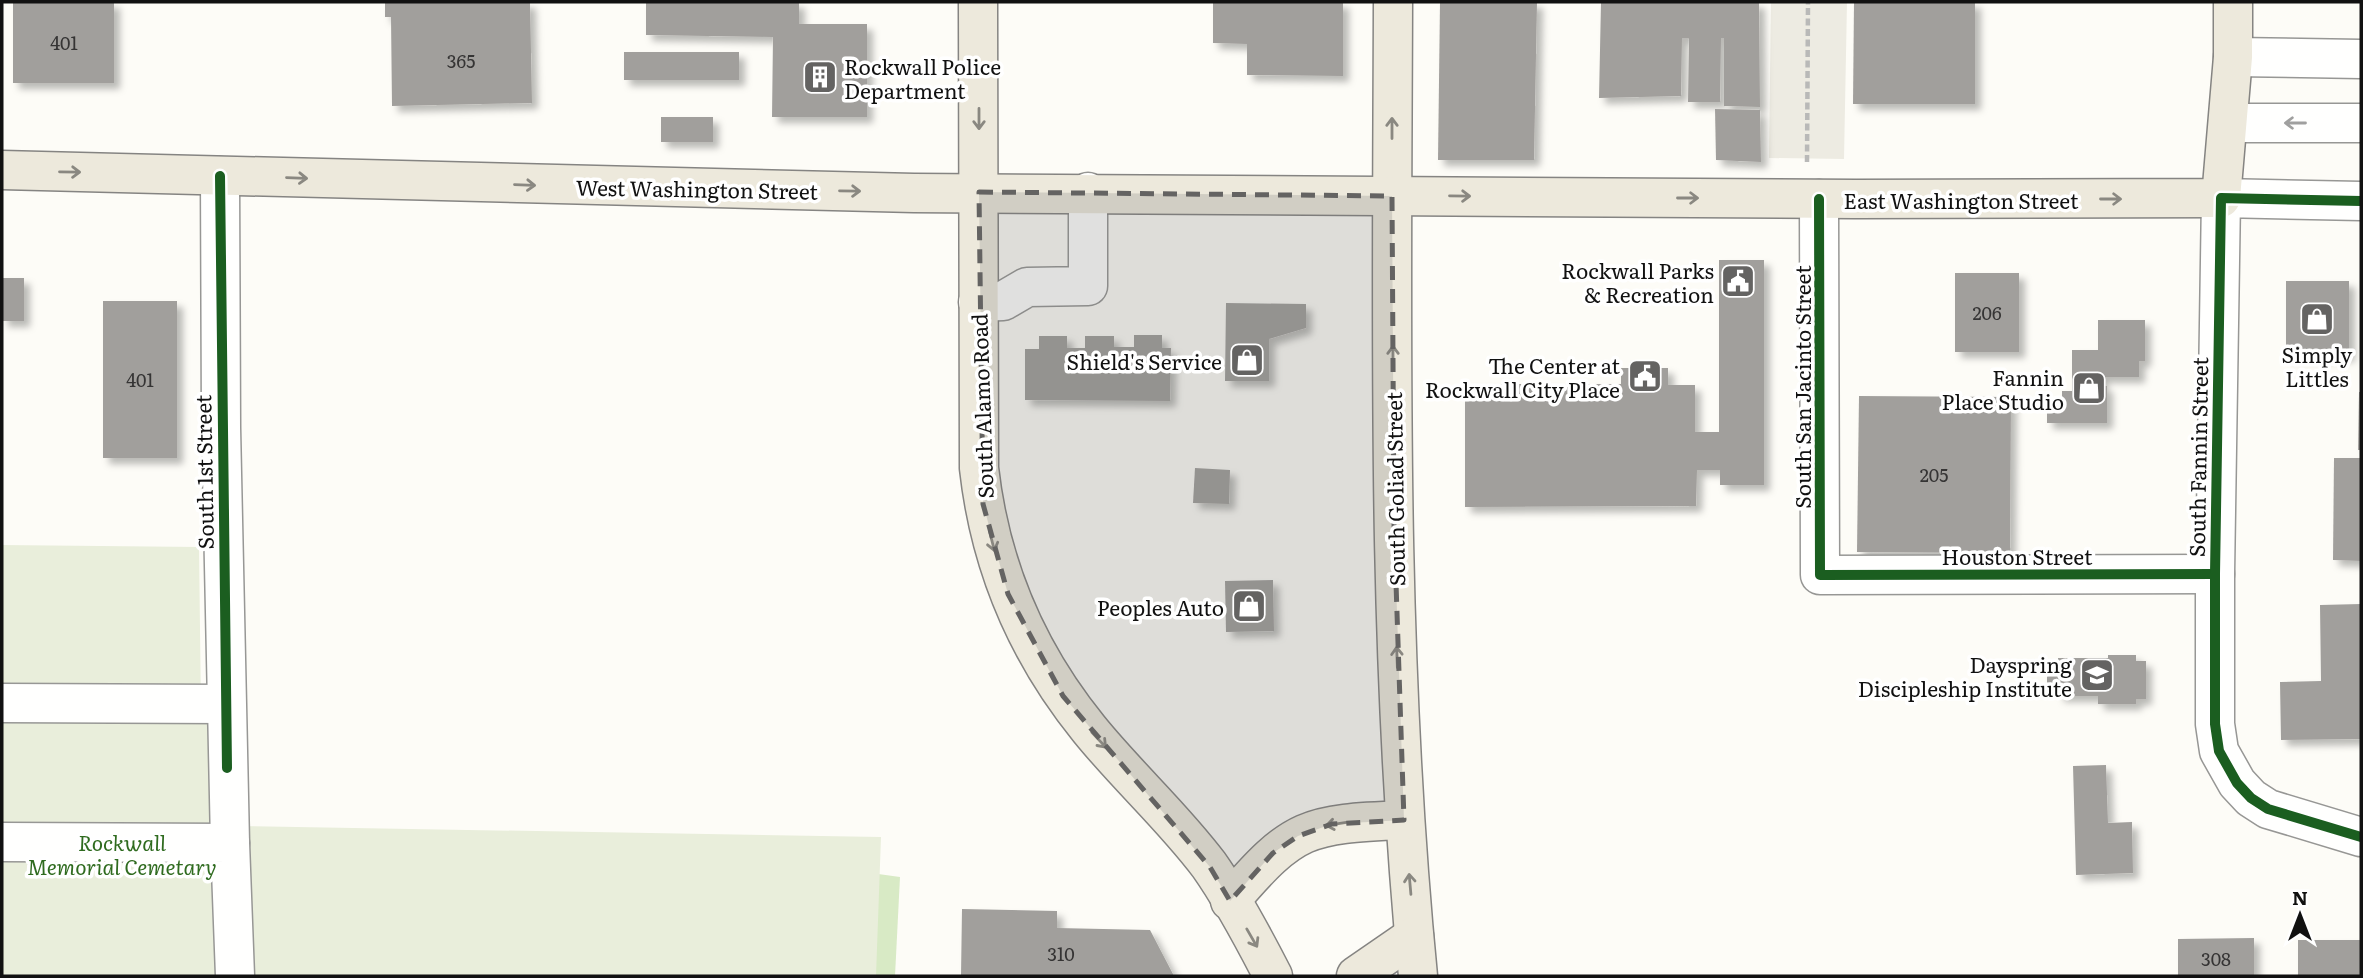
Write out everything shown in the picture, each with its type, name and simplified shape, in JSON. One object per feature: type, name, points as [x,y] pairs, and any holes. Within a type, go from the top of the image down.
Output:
[{"type":"main road","name":"South Alamo Road","points":[[978,2],[979,468],[983,504],[1008,594],[1039,658],[1063,696],[1210,867],[1277,976]]},
{"type":"main road","name":"South Goliad Street","points":[[1393,2],[1394,524],[1404,820],[1418,976]]},
{"type":"main road","name":"South Fannin Street","points":[[2221,198],[2233,57],[2233,2]]},
{"type":"main road","name":"West Washington Street","points":[[2,170],[616,187],[1392,196]]},
{"type":"main road","name":"East Washington Street","points":[[1392,196],[2221,198]]},
{"type":"main road","points":[[1230,901],[1273,853],[1297,836],[1332,824],[1404,820]]},
{"type":"main road","points":[[1356,976],[1414,936]]},
{"type":"street","points":[[2233,57],[2361,60]]},
{"type":"street","points":[[2228,123],[2361,123]]},
{"type":"street","name":"South 1st Street","points":[[220,176],[227,768],[235,976]]},
{"type":"street","points":[[978,302],[1003,301],[1027,287],[1088,286],[1088,192]]},
{"type":"street","name":"East Washington Street","points":[[2221,198],[2361,201]]},
{"type":"street","name":"South Fannin Street","points":[[2221,198],[2214,574],[2214,724],[2219,751],[2227,769],[2251,799],[2268,809],[2361,837]]},
{"type":"street","name":"South San Jacinto Street","points":[[1813,199],[1820,575]]},
{"type":"street","name":"Houston Street","points":[[1820,575],[2214,574]]},
{"type":"street","points":[[2,703],[226,704]]},
{"type":"street","points":[[2,842],[230,843]]},
{"type":"path","points":[[1808,2],[1813,199]]},
{"type":"highlighted area","points":[[979,192],[1392,196],[1394,524],[1404,820],[1332,824],[1298,836],[1273,853],[1230,901],[1210,867],[1063,696],[1008,594],[983,504]]},
{"type":"green space","name":"Rockwall Memorial Cemetary","points":[[2,545],[199,547],[201,711],[240,712],[239,826],[881,837],[876,976],[2,976]]},
{"type":"green space","points":[[835,868],[900,877],[895,976],[824,976]]},
{"type":"shaded area","points":[[1771,2],[1847,2],[1844,159],[1769,158]]},
{"type":"building","points":[[13,2],[114,2],[114,83],[13,83]]},
{"type":"building","points":[[385,2],[530,2],[532,103],[392,106],[391,17],[385,17]]},
{"type":"building","name":"Rockwall Police Department","points":[[646,2],[799,2],[799,24],[867,24],[867,117],[772,117],[773,37],[646,35]]},
{"type":"building","points":[[1213,2],[1343,2],[1343,76],[1247,75],[1247,44],[1213,43]]},
{"type":"building","points":[[1440,2],[1537,2],[1534,160],[1438,160]]},
{"type":"building","points":[[1601,2],[1759,2],[1760,107],[1724,106],[1724,38],[1721,38],[1720,102],[1688,102],[1689,38],[1682,38],[1681,96],[1599,98]]},
{"type":"building","points":[[1854,2],[1975,2],[1975,104],[1853,104]]},
{"type":"building","points":[[624,52],[739,52],[739,80],[624,80]]},
{"type":"building","points":[[1715,109],[1760,110],[1761,162],[1716,160]]},
{"type":"building","points":[[661,117],[713,117],[713,142],[661,142]]},
{"type":"building","name":"The Center at Rockwall City Place","points":[[1719,260],[1764,260],[1764,485],[1720,485],[1720,470],[1697,470],[1696,506],[1465,507],[1465,384],[1621,384],[1621,368],[1668,368],[1668,385],[1695,385],[1695,432],[1719,432]]},
{"type":"building","points":[[1955,273],[2019,273],[2019,352],[1955,352]]},
{"type":"building","points":[[2,278],[24,278],[24,321],[2,321]]},
{"type":"building","name":"Simply Littles","points":[[2286,281],[2349,281],[2349,356],[2286,356]]},
{"type":"building","points":[[103,301],[177,301],[177,458],[103,458]]},
{"type":"building","name":"Shield's Service","points":[[1226,303],[1306,304],[1306,328],[1269,339],[1269,381],[1225,381]]},
{"type":"building","points":[[2098,320],[2145,320],[2145,361],[2139,361],[2139,377],[2102,377],[2102,386],[2107,386],[2107,423],[2047,423],[2047,399],[2062,399],[2062,391],[2072,391],[2072,350],[2098,350]]},
{"type":"building","points":[[1134,335],[1162,335],[1162,348],[1171,348],[1170,401],[1025,400],[1025,349],[1039,349],[1039,336],[1067,336],[1067,348],[1085,348],[1085,336],[1114,336],[1114,347],[1134,347]]},
{"type":"building","points":[[2361,392],[2361,450],[2358,450]]},
{"type":"building","points":[[1859,396],[2011,397],[2010,553],[1857,552]]},
{"type":"building","points":[[2334,458],[2361,458],[2361,561],[2333,560]]},
{"type":"building","points":[[1195,468],[1230,470],[1229,504],[1193,503]]},
{"type":"building","name":"Peoples Auto","points":[[1273,580],[1274,631],[1226,632],[1225,581]]},
{"type":"building","points":[[2361,604],[2361,739],[2281,740],[2280,682],[2321,681],[2320,605]]},
{"type":"building","name":"Dayspring Discipleship Institute","points":[[2108,655],[2136,655],[2136,661],[2146,661],[2146,699],[2136,699],[2136,704],[2098,704],[2098,696],[2058,696],[2058,684],[2047,684],[2047,667],[2058,667],[2058,658],[2108,658]]},
{"type":"building","points":[[2106,765],[2108,823],[2132,822],[2133,873],[2076,875],[2073,766]]},
{"type":"building","points":[[962,909],[1057,911],[1057,928],[1150,930],[1174,976],[961,976]]},
{"type":"building","points":[[2254,938],[2254,976],[2178,976],[2178,939]]},
{"type":"building","points":[[2298,940],[2361,940],[2361,976],[2298,976]]},
{"type":"cycle path","points":[[220,176],[227,768]]},
{"type":"cycle path","points":[[2361,201],[2221,198],[2215,574],[2215,724],[2219,751],[2237,783],[2251,798],[2268,809],[2361,837]]},
{"type":"cycle path","points":[[1819,199],[1820,575],[2215,574]]},
{"type":"place","name":"Rockwall Police Department","points":[[820,77]]},
{"type":"place","name":"Rockwall Parks & Recreation","points":[[1738,281]]},
{"type":"place","name":"Simply Littles","points":[[2317,319]]},
{"type":"place","name":"Shield's Service","points":[[1247,360]]},
{"type":"place","name":"The Center at Rockwall City Place","points":[[1645,376]]},
{"type":"place","name":"Fannin Place Studio","points":[[2089,388]]},
{"type":"place","name":"Peoples Auto","points":[[1249,606]]},
{"type":"place","name":"Dayspring Discipleship Institute","points":[[2097,675]]}]
